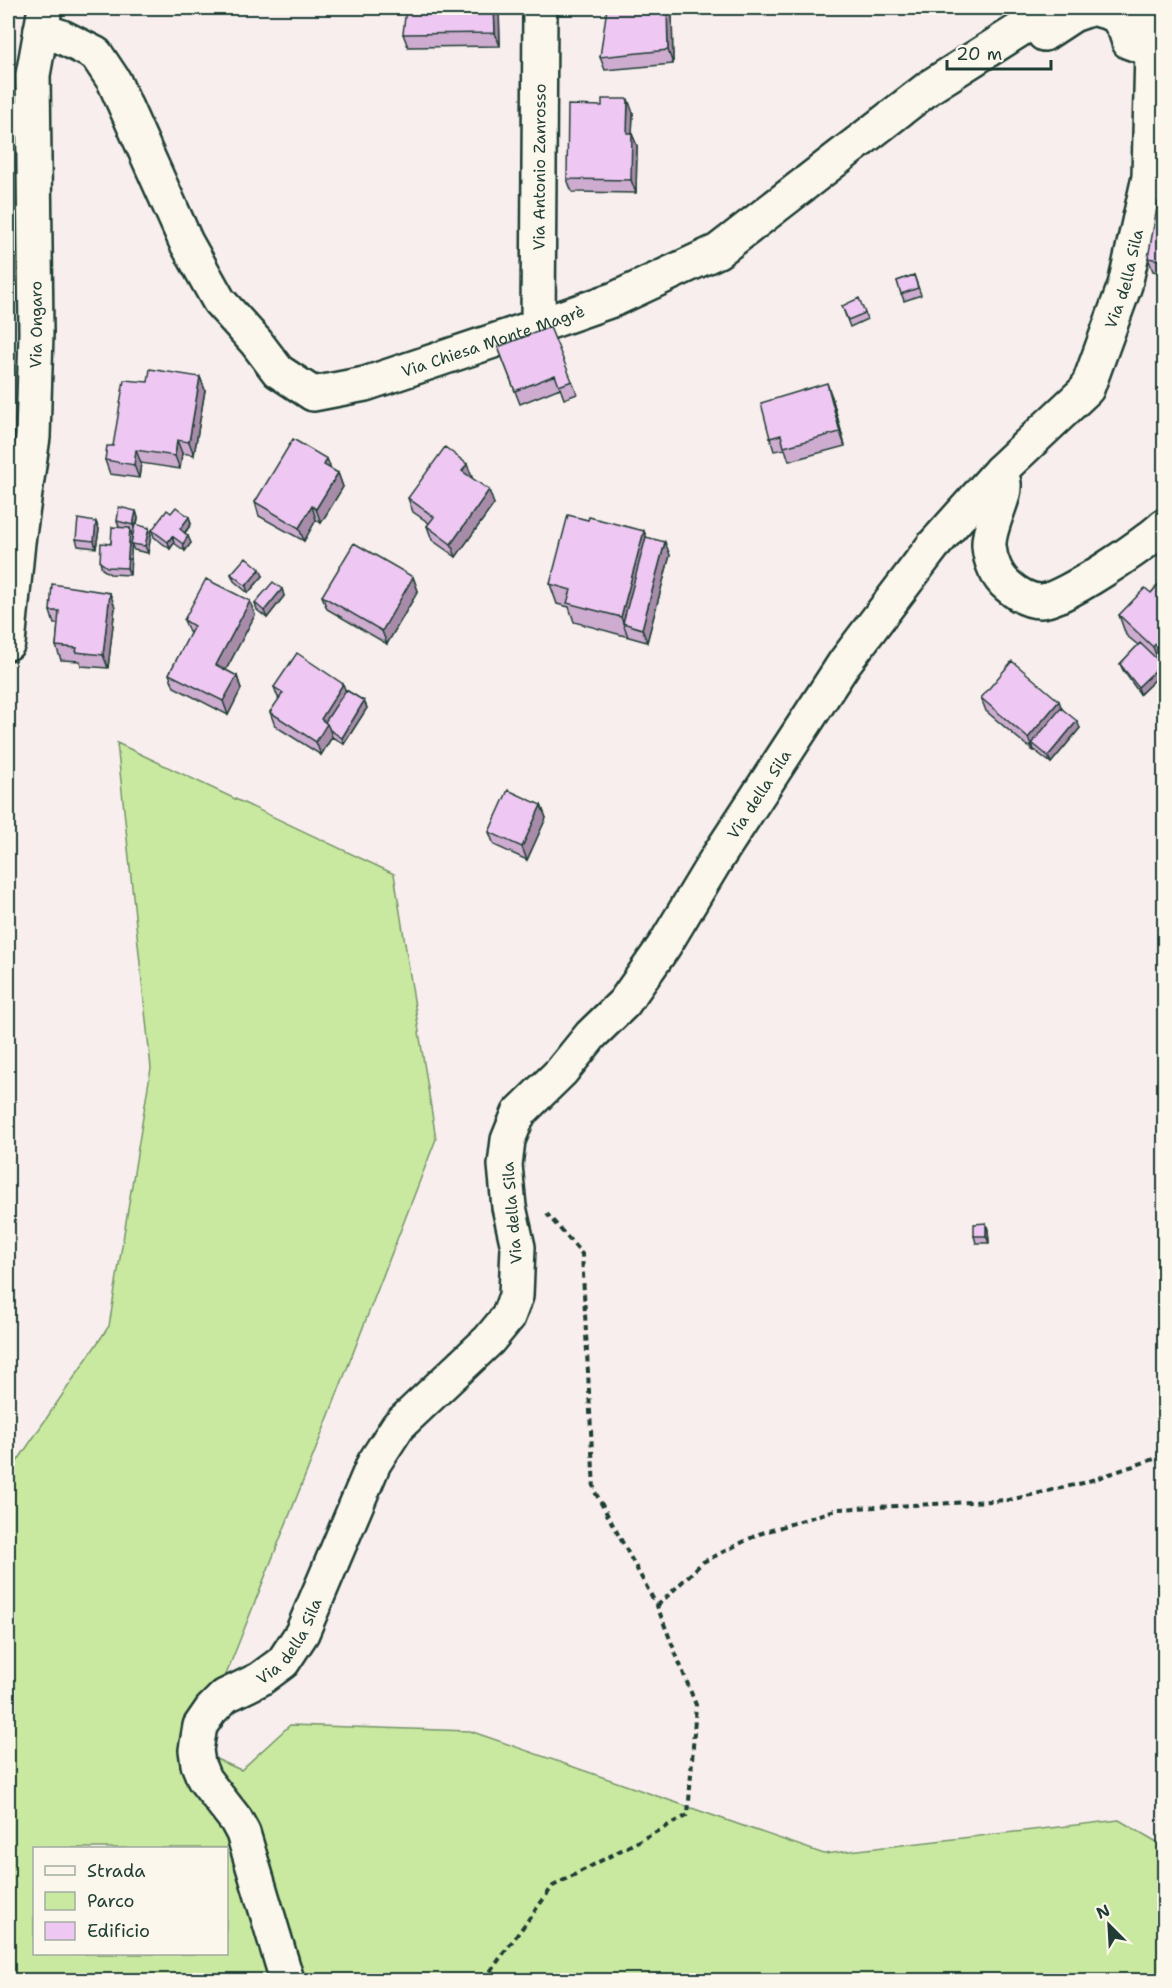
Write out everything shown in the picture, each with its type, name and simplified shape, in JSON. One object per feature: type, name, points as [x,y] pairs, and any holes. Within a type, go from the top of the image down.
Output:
[{"type":"street","name":"Via Antonio Zanrosso","points":[[538,326],[540,8]]},
{"type":"street","points":[[1035,12],[1044,34],[1073,15],[1093,8],[1116,15],[1129,42],[1152,50]]},
{"type":"street","name":"Via della Sila","points":[[287,1980],[243,1833],[236,1820],[204,1779],[198,1764],[196,1750],[200,1726],[225,1696],[260,1679],[283,1662],[302,1633],[374,1463],[398,1426],[489,1340],[508,1317],[516,1296],[518,1247],[509,1207],[506,1166],[508,1140],[519,1113],[561,1072],[591,1035],[624,1003],[664,946],[717,858],[845,662],[933,546],[1000,471],[1087,389],[1125,285],[1149,177],[1152,50],[1147,8]]},
{"type":"street","name":"Via Chiesa Monte Magrè","points":[[41,14],[62,37],[96,54],[114,81],[186,242],[219,301],[256,342],[278,371],[313,394],[364,384],[538,326],[615,298],[718,250],[931,86],[1035,12]]},
{"type":"street","name":"Via Ongaro","points":[[8,643],[18,542],[33,437],[36,333],[33,75],[41,14]]},
{"type":"street","points":[[1000,471],[1005,486],[991,527],[989,547],[1000,578],[1024,598],[1041,601],[1061,596],[1152,538],[1164,526]]},
{"type":"path","points":[[484,1980],[553,1886],[688,1815],[696,1705],[657,1606],[594,1490],[582,1254],[544,1211]]},
{"type":"path","points":[[657,1606],[703,1562],[759,1534],[838,1509],[1008,1500],[1083,1483],[1154,1459],[1164,1453]]},
{"type":"green space","points":[[117,743],[394,874],[436,1139],[196,1750],[241,1770],[290,1725],[470,1731],[824,1854],[1119,1820],[1164,1846],[1164,1980],[8,1980],[8,1475],[109,1326],[151,1068]]},
{"type":"building","points":[[406,8],[494,8],[495,33],[403,34]]},
{"type":"building","points":[[607,8],[667,8],[668,50],[600,57]]},
{"type":"building","points":[[602,99],[628,99],[627,133],[632,133],[631,180],[567,179],[568,105],[602,106]]},
{"type":"building","points":[[1158,202],[1164,203],[1164,261],[1148,258]]},
{"type":"building","points":[[914,275],[918,288],[901,294],[897,281]]},
{"type":"building","points":[[859,298],[865,313],[848,320],[842,306]]},
{"type":"building","points":[[550,327],[572,381],[559,386],[555,375],[515,391],[498,347]]},
{"type":"building","points":[[150,369],[200,377],[189,442],[177,440],[175,456],[136,450],[134,465],[105,460],[107,446],[113,446],[124,380],[148,382]]},
{"type":"building","points":[[827,383],[840,432],[784,447],[781,435],[770,438],[761,403]]},
{"type":"building","points":[[293,439],[327,459],[324,465],[338,473],[316,509],[312,506],[299,528],[255,502]]},
{"type":"building","points":[[445,447],[467,464],[462,471],[489,490],[451,544],[427,526],[434,517],[408,498]]},
{"type":"building","points":[[119,507],[136,511],[133,525],[117,521]]},
{"type":"building","points":[[176,507],[189,517],[180,529],[188,536],[183,544],[172,536],[168,542],[152,530],[167,510],[171,513]]},
{"type":"building","points":[[568,515],[588,520],[589,517],[644,531],[621,617],[567,603],[571,590],[550,584]]},
{"type":"building","points":[[78,519],[96,522],[94,541],[76,539]]},
{"type":"building","points":[[135,524],[149,528],[145,546],[131,544]]},
{"type":"building","points":[[112,527],[130,528],[127,568],[107,567],[100,562],[101,543],[111,544]]},
{"type":"building","points":[[646,537],[665,542],[642,629],[623,623]]},
{"type":"building","points":[[354,543],[413,577],[382,631],[322,596]]},
{"type":"building","points":[[246,557],[260,569],[246,586],[231,574]]},
{"type":"building","points":[[1164,578],[1164,649],[1157,642],[1153,647],[1119,615],[1145,588],[1151,593]]},
{"type":"building","points":[[206,579],[250,601],[216,665],[237,676],[223,701],[169,674],[194,626],[184,620]]},
{"type":"building","points":[[273,582],[282,589],[264,611],[255,603]]},
{"type":"building","points":[[52,584],[110,593],[103,655],[76,652],[77,648],[56,646],[59,611],[50,611]]},
{"type":"building","points":[[1140,643],[1162,664],[1138,687],[1120,664]]},
{"type":"building","points":[[297,653],[343,684],[321,719],[327,724],[316,742],[270,712],[283,693],[274,687]]},
{"type":"building","points":[[1012,661],[1059,701],[1028,738],[981,698]]},
{"type":"building","points":[[346,690],[364,701],[342,738],[330,730],[325,722]]},
{"type":"building","points":[[1061,708],[1077,721],[1048,756],[1032,743]]},
{"type":"building","points":[[508,790],[541,805],[522,847],[489,832]]},
{"type":"building","points":[[986,1223],[986,1236],[974,1236],[974,1224]]}]
